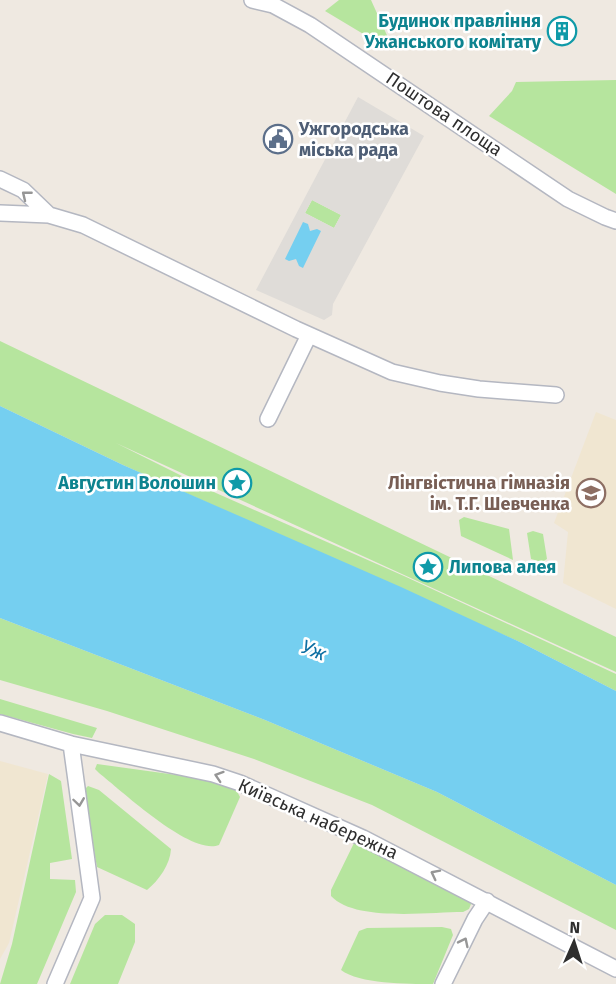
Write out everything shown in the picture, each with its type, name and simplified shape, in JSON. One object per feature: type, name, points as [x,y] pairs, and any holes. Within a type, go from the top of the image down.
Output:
[{"type":"street","name":"Поштова площа","points":[[252,0],[273,2],[396,81],[568,199],[616,220]]},
{"type":"street","points":[[0,179],[23,190],[49,215]]},
{"type":"street","points":[[0,213],[49,215],[83,225],[309,335],[392,372],[479,389],[556,395]]},
{"type":"street","points":[[268,419],[309,335]]},
{"type":"street","name":"Київська набережна","points":[[0,723],[71,744],[213,774],[240,783],[363,838],[616,969]]},
{"type":"street","points":[[55,984],[92,898],[71,744]]},
{"type":"street","points":[[443,984],[475,919],[487,901]]},
{"type":"shaded area","points":[[358,97],[424,136],[333,304],[332,315],[324,320],[256,290]],"holes":[[[312,200],[341,215],[334,228],[305,213]]]},
{"type":"shaded area","name":"Лінгвістична гімназія ім. Т.Г. Шевченка","points":[[596,412],[616,420],[616,609],[563,583],[568,532],[554,523]]},
{"type":"shaded area","points":[[0,761],[48,774],[9,943],[0,959]]},
{"type":"green space","points":[[339,0],[371,0],[390,42],[385,47],[325,11]]},
{"type":"green space","points":[[616,80],[616,194],[489,116],[512,91],[516,82]]},
{"type":"green space","points":[[312,200],[341,215],[334,228],[305,213]]},
{"type":"green space","name":"Липова алея","points":[[0,341],[616,637],[616,672],[116,443],[216,493],[404,576],[616,674],[616,691],[522,643],[123,465],[0,406]]},
{"type":"green space","points":[[464,517],[509,529],[513,560],[461,536],[459,520]]},
{"type":"green space","points":[[533,531],[543,534],[547,559],[542,562],[531,559],[527,533]]},
{"type":"green space","points":[[0,618],[265,720],[437,792],[616,885],[616,930],[372,805],[254,759],[107,711],[0,680]]},
{"type":"green space","points":[[0,699],[97,728],[92,738],[0,714]]},
{"type":"green space","points":[[97,764],[213,780],[232,787],[240,797],[219,845],[207,846],[192,841],[157,820],[99,773],[95,769]]},
{"type":"green space","points":[[49,774],[61,781],[72,859],[50,863],[50,879],[75,880],[76,892],[37,984],[0,984],[12,944]]},
{"type":"green space","points":[[88,786],[99,790],[171,849],[169,861],[163,872],[147,890],[97,867],[84,796],[84,790]]},
{"type":"green space","points":[[359,841],[469,899],[471,904],[469,909],[463,912],[393,914],[357,909],[342,904],[331,896],[331,890],[354,843]]},
{"type":"green space","points":[[105,915],[122,915],[135,924],[135,942],[118,984],[70,984],[95,924]]},
{"type":"green space","points":[[442,927],[451,929],[453,935],[433,984],[371,981],[349,975],[341,970],[359,931],[367,928]]},
{"type":"water","points":[[303,222],[308,224],[310,231],[317,229],[321,231],[303,268],[299,266],[296,259],[289,261],[285,259]]},
{"type":"water","name":"Уж","points":[[0,406],[123,465],[401,587],[522,643],[616,691],[616,885],[437,792],[265,720],[0,618]]},
{"type":"place","name":"Будинок правління Ужанського комітату","points":[[562,31]]},
{"type":"place","name":"Ужгородська міська рада","points":[[278,139]]},
{"type":"place","name":"Августин Волошин","points":[[237,483]]},
{"type":"place","name":"Лінгвістична гімназія ім. Т.Г. Шевченка","points":[[591,493]]},
{"type":"place","name":"Липова алея","points":[[428,567]]}]
